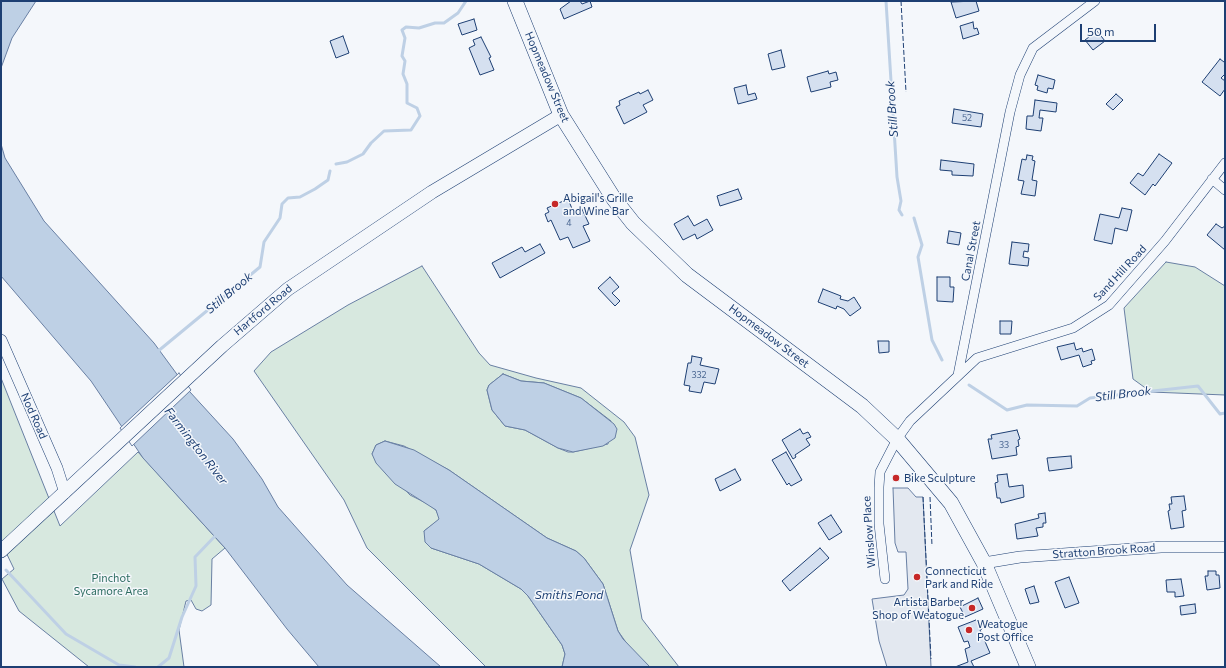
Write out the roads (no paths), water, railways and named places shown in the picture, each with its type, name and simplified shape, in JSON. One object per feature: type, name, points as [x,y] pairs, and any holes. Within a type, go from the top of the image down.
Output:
[{"type":"highway","name":"Hopmeadow Street","points":[[516,1],[561,115],[614,199],[638,228],[688,275],[862,406],[897,439],[951,503],[984,563],[1028,667]]},
{"type":"main road","name":"Hartford Road","points":[[1,551],[65,493],[196,369],[260,312],[302,278],[432,192],[561,115]]},
{"type":"street","name":"Canal Street","points":[[958,375],[1010,112],[1020,75],[1033,48],[1095,1]]},
{"type":"street","name":"Sand Hill Road","points":[[958,375],[977,358],[1073,328],[1109,305],[1165,241],[1225,163]]},
{"type":"street","points":[[1212,179],[1225,190]]},
{"type":"street","name":"Nod Road","points":[[1,340],[56,468],[65,493]]},
{"type":"street","points":[[897,439],[910,421],[958,375]]},
{"type":"street","name":"Winslow Place","points":[[885,579],[879,524],[878,487],[880,472],[897,439]]},
{"type":"street","name":"Stratton Brook Road","points":[[984,563],[1020,557],[1138,548],[1225,547]]},
{"type":"water","points":[[1,1],[36,1],[12,38],[1,68]]},
{"type":"water","name":"Farmington River","points":[[1,144],[5,158],[44,221],[154,343],[190,392],[233,439],[262,479],[278,507],[347,585],[441,667],[319,667],[287,629],[225,548],[143,458],[91,381],[1,276]]},
{"type":"water","points":[[503,374],[521,381],[544,383],[581,398],[614,424],[617,429],[615,438],[603,446],[573,452],[558,448],[525,430],[505,426],[492,410],[487,390],[489,385]]},
{"type":"water","name":"Smiths Pond","points":[[385,441],[414,450],[449,470],[547,538],[576,551],[584,558],[603,584],[618,631],[623,639],[650,667],[562,667],[565,654],[562,645],[528,596],[521,589],[479,564],[431,548],[425,542],[424,531],[439,519],[436,510],[395,484],[376,463],[372,454],[376,445]]},
{"type":"waterway","name":"Still Brook","points":[[336,164],[347,162],[363,154],[371,143],[384,131],[411,130],[420,116],[417,108],[407,103],[407,84],[403,74],[405,61],[402,56],[405,38],[402,30],[406,27],[419,28],[435,23],[444,23],[458,13],[466,1]]},
{"type":"waterway","name":"Still Brook","points":[[886,1],[897,177],[901,201],[899,210],[902,215]]},
{"type":"waterway","name":"Still Brook","points":[[157,352],[260,267],[264,242],[280,218],[282,204],[288,198],[300,197],[315,189],[328,180],[330,171]]},
{"type":"waterway","name":"Still Brook","points":[[914,218],[922,245],[918,257],[932,340],[942,360]]},
{"type":"waterway","name":"Still Brook","points":[[969,385],[1007,410],[1027,405],[1077,406],[1090,398],[1198,386],[1220,414],[1225,413]]},
{"type":"waterway","points":[[158,667],[169,658],[182,617],[196,586],[195,557],[217,534]]},
{"type":"waterway","points":[[6,570],[66,634],[119,665],[135,667]]},
{"type":"place","name":"Abigail's Grille and Wine Bar","points":[[555,204]]},
{"type":"place","name":"Bike Sculpture","points":[[896,478]]},
{"type":"place","name":"Connecticut Park and Ride","points":[[917,577]]},
{"type":"place","name":"Artista Barber Shop of Weatogue","points":[[972,608]]},
{"type":"place","name":"Weatogue Post Office","points":[[969,630]]},
{"type":"park label","name":"Pinchot Sycamore Area","points":[[111,584]]}]
